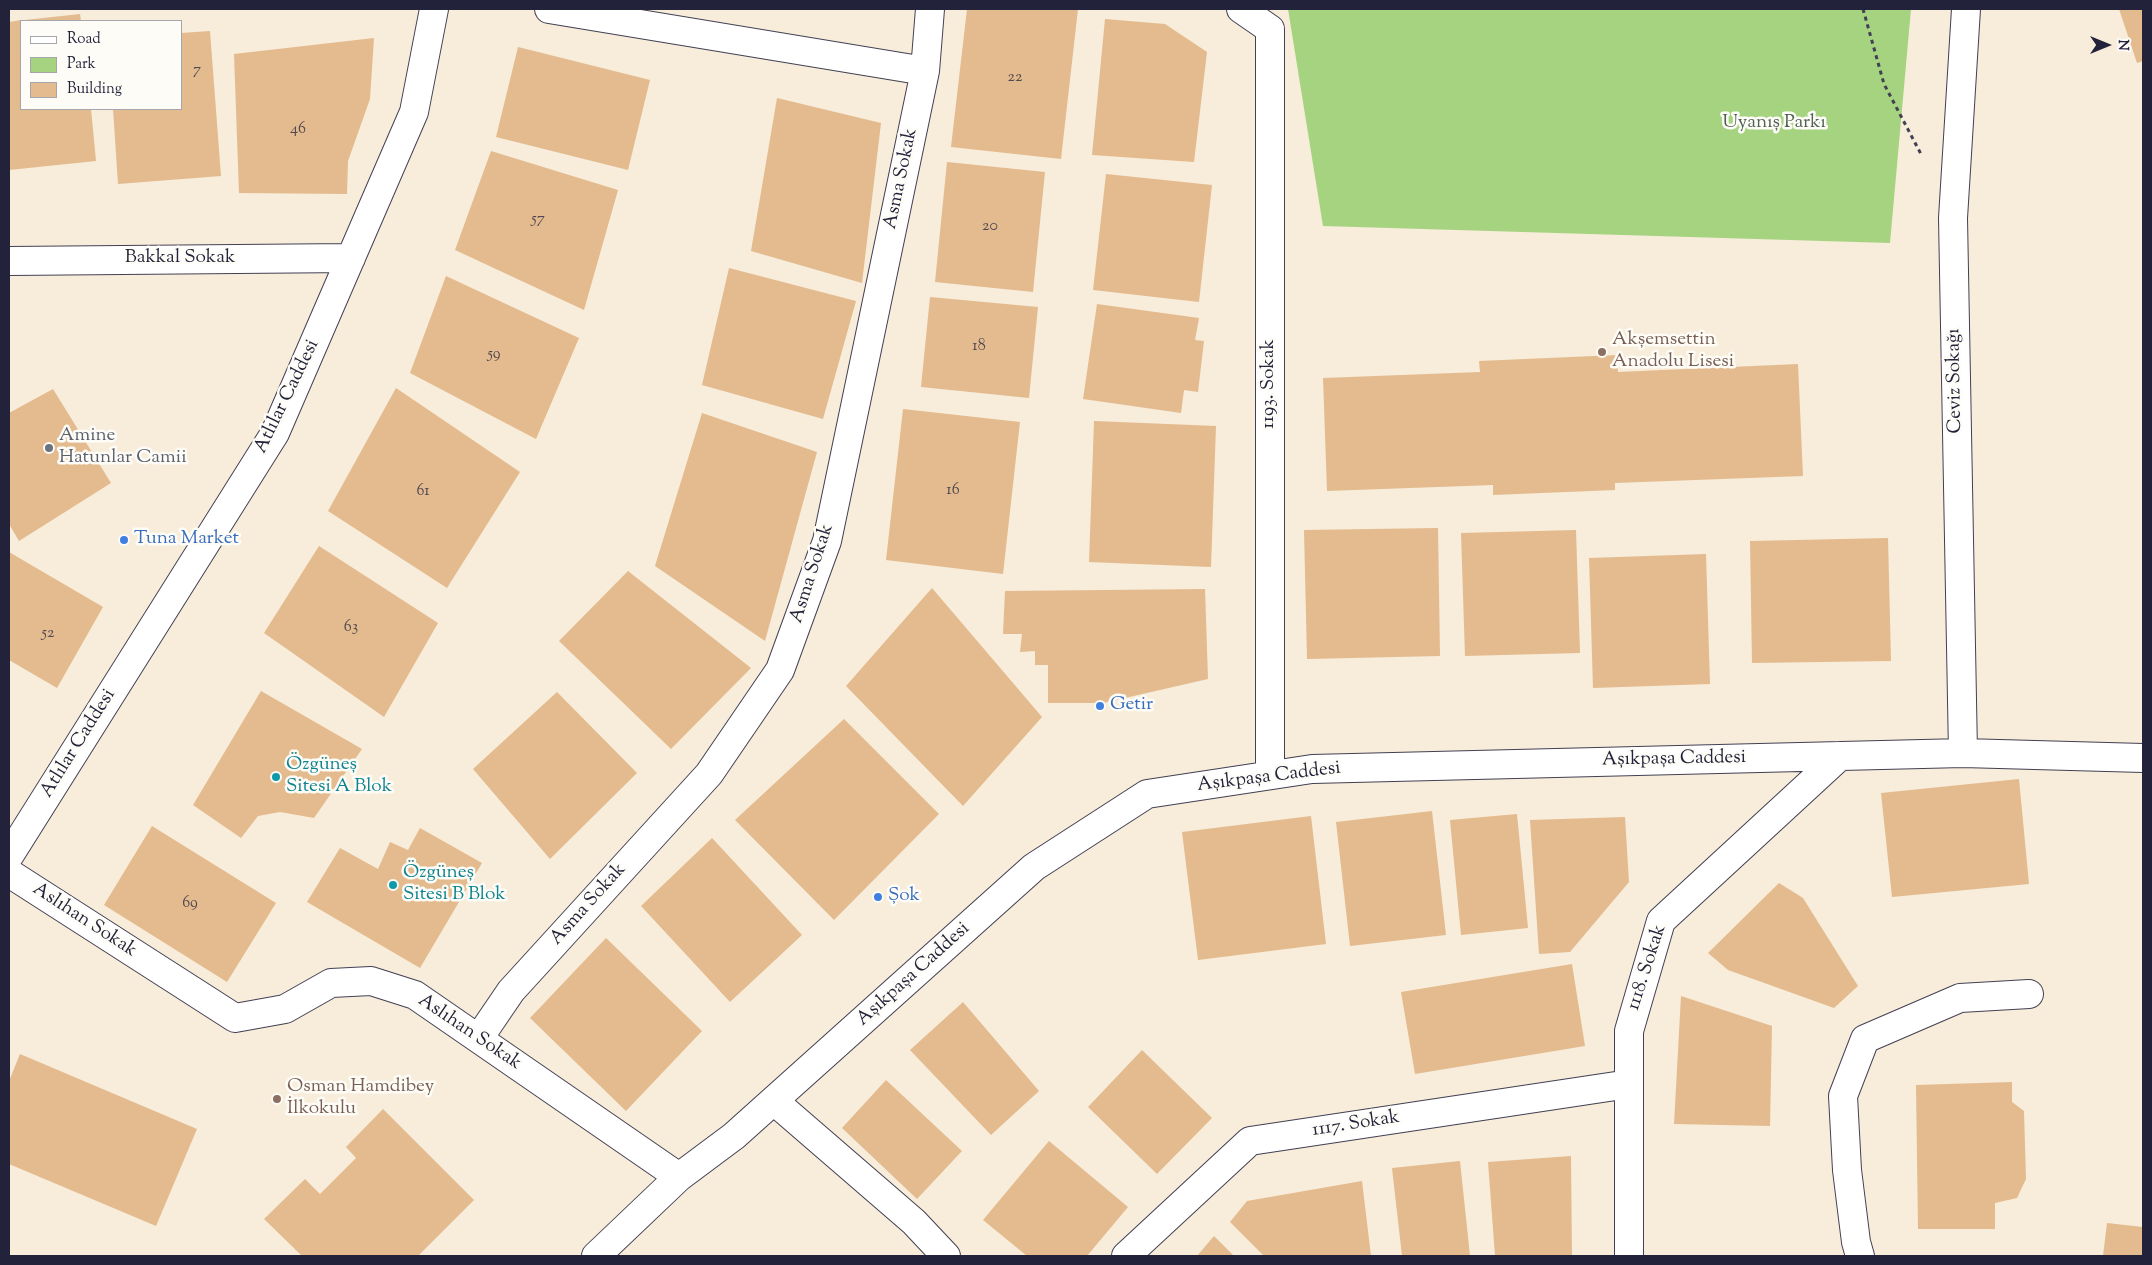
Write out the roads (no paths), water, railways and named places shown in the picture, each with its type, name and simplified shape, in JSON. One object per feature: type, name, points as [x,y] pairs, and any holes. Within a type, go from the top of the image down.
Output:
[{"type":"street","name":"Atlılar Caddesi","points":[[9,856],[274,434],[414,112],[434,9]]},
{"type":"street","points":[[549,9],[925,71]]},
{"type":"street","name":"Asma Sokak","points":[[479,1038],[511,990],[709,774],[780,670],[827,541],[925,71],[930,9]]},
{"type":"street","name":"1193. Sokak","points":[[1241,9],[1270,29],[1270,775]]},
{"type":"street","name":"Ceviz Sokağı","points":[[1963,753],[1953,218],[1966,9]]},
{"type":"street","name":"Bakkal Sokak","points":[[9,261],[351,258]]},
{"type":"street","name":"Aşıkpaşa Caddesi","points":[[596,1256],[678,1177],[734,1136],[1034,867],[1147,794],[1312,769],[1963,753],[2143,758]]},
{"type":"street","name":"1118. Sokak","points":[[1628,1256],[1628,1031],[1661,921],[1840,756]]},
{"type":"street","name":"Aslıhan Sokak","points":[[9,873],[235,1018],[285,1009],[331,983],[371,981],[415,995],[678,1177]]},
{"type":"street","points":[[1860,1256],[1856,1242],[1846,1170],[1843,1096],[1865,1039],[1960,998],[2029,994]]},
{"type":"street","name":"1117. Sokak","points":[[1126,1256],[1250,1141],[1628,1084]]},
{"type":"street","points":[[774,1101],[914,1222],[946,1256]]},
{"type":"place","name":"Akşemsettin Anadolu Lisesi","points":[[1602,352]]},
{"type":"place","name":"Amine Hatunlar Camii","points":[[49,448]]},
{"type":"place","name":"Tuna Market","points":[[124,540]]},
{"type":"place","name":"Getir","points":[[1100,706]]},
{"type":"place","name":"Özgüneş Sitesi A Blok","points":[[276,777]]},
{"type":"place","name":"Özgüneş Sitesi B Blok","points":[[393,885]]},
{"type":"place","name":"Şok","points":[[878,897]]},
{"type":"place","name":"Osman Hamdibey İlkokulu","points":[[277,1099]]},
{"type":"park label","name":"Uyanış Parkı","points":[[1774,124]]}]
